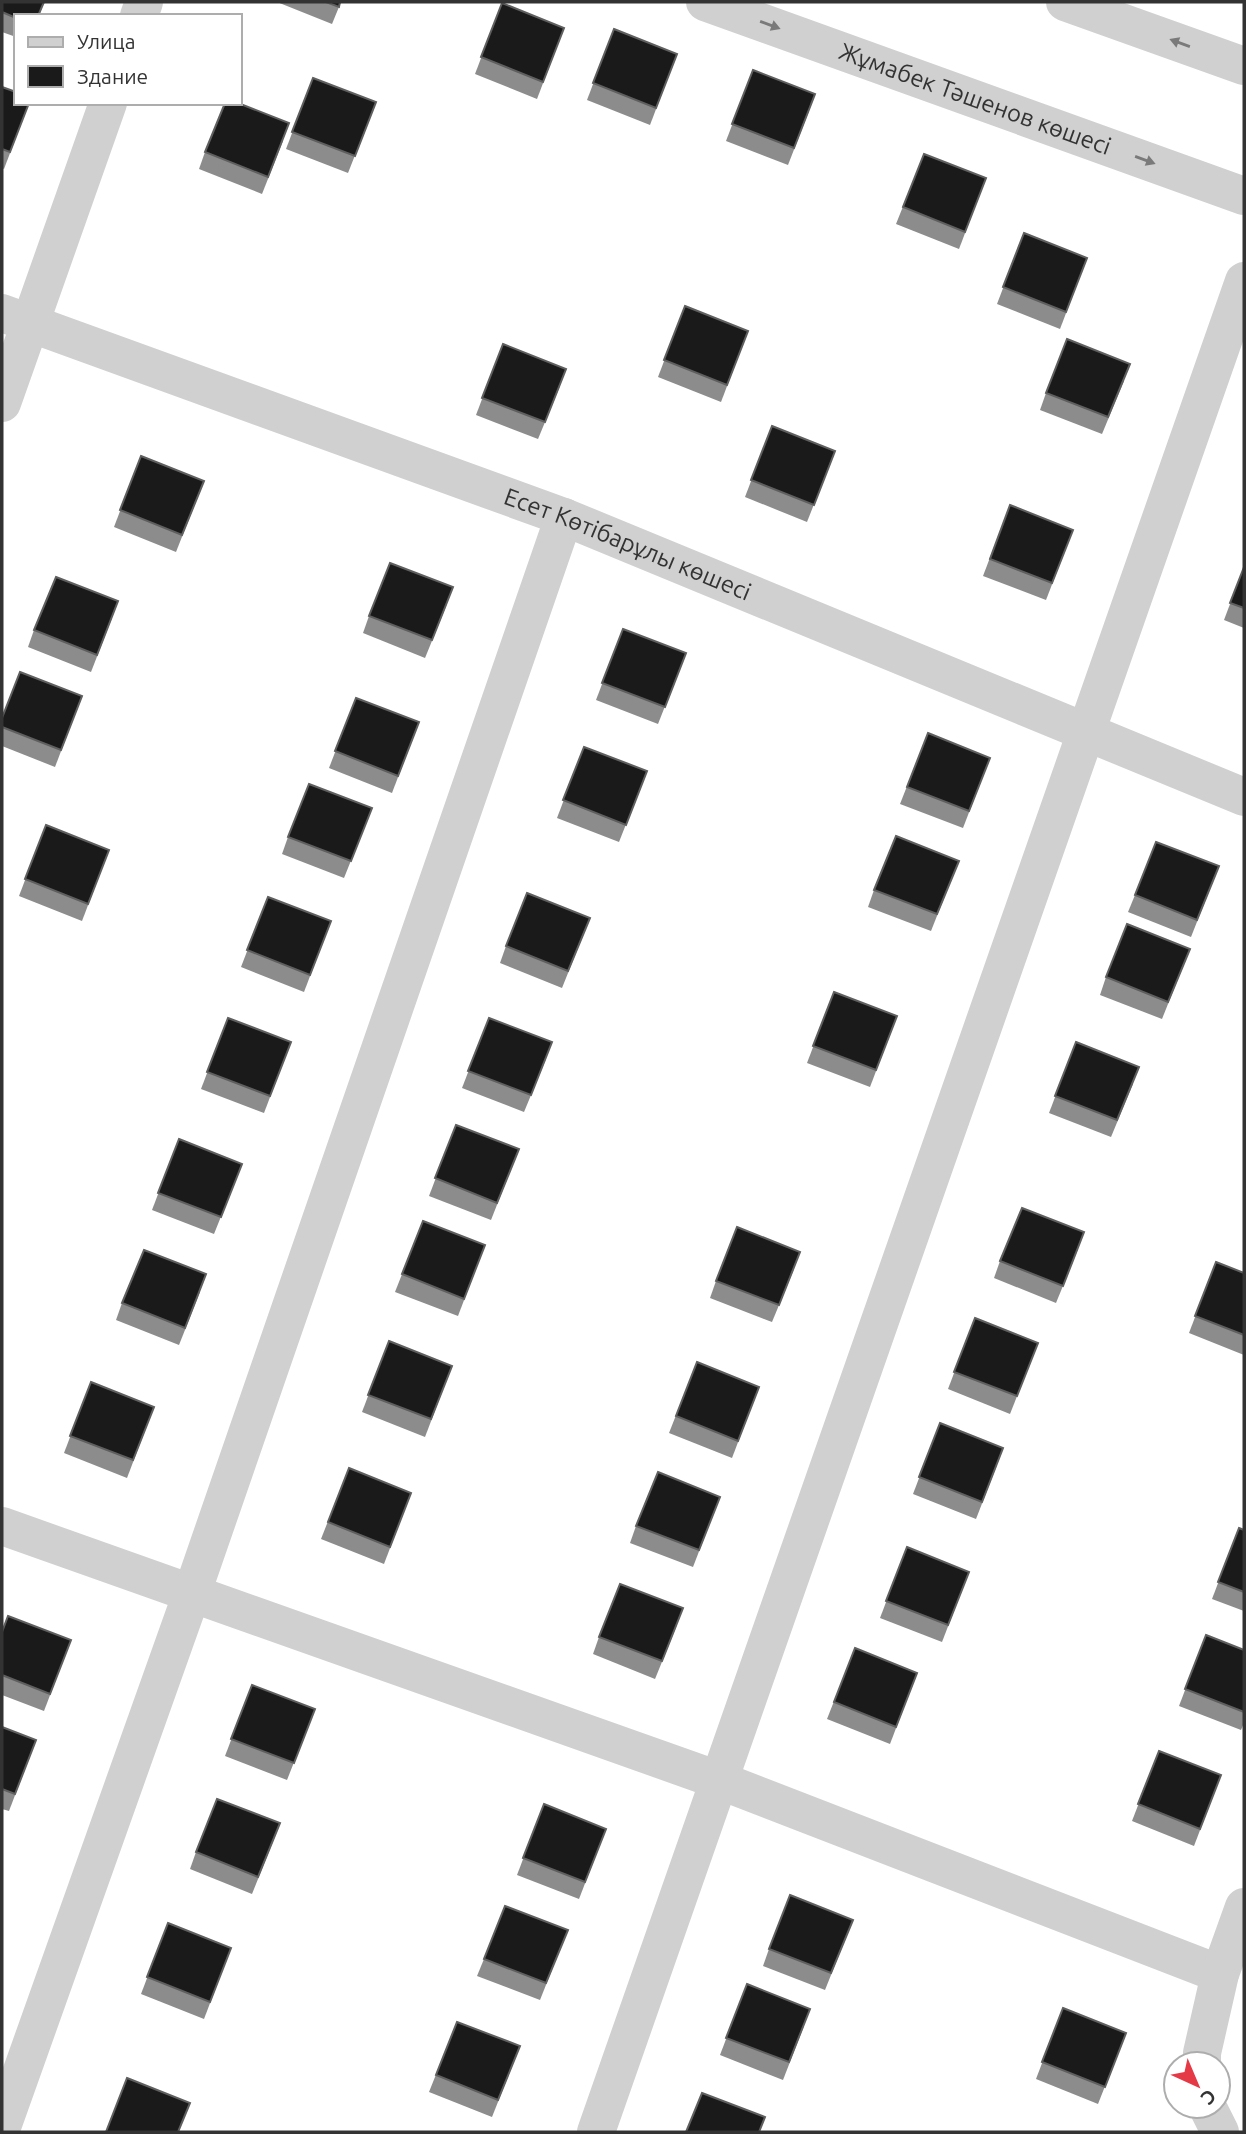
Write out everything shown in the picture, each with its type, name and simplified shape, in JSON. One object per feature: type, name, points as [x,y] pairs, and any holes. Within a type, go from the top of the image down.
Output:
[{"type":"street","name":"Жұмабек Тәшенов көшесі","points":[[705,2],[1244,196]]},
{"type":"street","points":[[1065,2],[1244,66]]},
{"type":"street","points":[[2,403],[17,318],[107,105]]},
{"type":"street","points":[[596,2132],[1244,281]]},
{"type":"street","name":"Есет Көтібарұлы көшесі","points":[[17,318],[564,517],[1244,797]]},
{"type":"street","points":[[2,2127],[192,1592],[564,517]]},
{"type":"street","points":[[2,1526],[721,1781],[1220,1974]]},
{"type":"street","points":[[1203,2050],[1220,1974],[1244,1907]]},
{"type":"building","points":[[2,2],[44,2],[39,14],[14,14],[14,17],[2,12]]},
{"type":"building","points":[[326,2],[340,2],[339,7]]},
{"type":"building","points":[[502,3],[564,28],[543,82],[481,57]]},
{"type":"building","points":[[614,29],[677,54],[656,108],[593,83]]},
{"type":"building","points":[[753,70],[815,94],[794,148],[732,124]]},
{"type":"building","points":[[313,78],[376,102],[355,156],[292,132]]},
{"type":"building","points":[[2,87],[14,91],[14,105],[28,105],[10,152],[2,149]]},
{"type":"building","points":[[224,105],[242,105],[289,123],[268,177],[205,152]]},
{"type":"building","points":[[924,154],[986,178],[965,232],[903,207]]},
{"type":"building","points":[[1024,233],[1087,258],[1066,312],[1003,287]]},
{"type":"building","points":[[685,306],[748,331],[727,385],[664,360]]},
{"type":"building","points":[[1067,339],[1130,364],[1108,417],[1046,393]]},
{"type":"building","points":[[503,344],[566,369],[545,422],[482,398]]},
{"type":"building","points":[[772,426],[835,451],[814,505],[751,480]]},
{"type":"building","points":[[141,456],[204,481],[182,535],[120,510]]},
{"type":"building","points":[[1010,505],[1073,530],[1052,583],[990,559]]},
{"type":"building","points":[[390,563],[453,587],[432,640],[369,616]]},
{"type":"building","points":[[1244,567],[1244,608],[1230,603]]},
{"type":"building","points":[[56,577],[118,601],[97,655],[34,630]]},
{"type":"building","points":[[623,629],[686,653],[665,707],[602,683]]},
{"type":"building","points":[[20,672],[82,696],[61,750],[2,727],[2,718]]},
{"type":"building","points":[[356,698],[419,722],[398,776],[335,751]]},
{"type":"building","points":[[928,733],[990,758],[969,811],[907,787]]},
{"type":"building","points":[[584,747],[647,771],[626,825],[563,800]]},
{"type":"building","points":[[309,784],[372,808],[351,861],[288,837]]},
{"type":"building","points":[[46,825],[109,850],[88,904],[25,879]]},
{"type":"building","points":[[896,836],[959,861],[937,914],[874,890]]},
{"type":"building","points":[[1156,842],[1219,866],[1197,920],[1135,895]]},
{"type":"building","points":[[527,893],[590,918],[568,971],[506,946]]},
{"type":"building","points":[[268,897],[331,921],[310,975],[247,950]]},
{"type":"building","points":[[1127,924],[1190,949],[1168,1002],[1106,977]]},
{"type":"building","points":[[834,992],[897,1016],[876,1070],[813,1046]]},
{"type":"building","points":[[228,1018],[291,1042],[270,1096],[207,1072]]},
{"type":"building","points":[[489,1018],[552,1042],[531,1095],[468,1071]]},
{"type":"building","points":[[1076,1042],[1139,1067],[1117,1120],[1055,1096]]},
{"type":"building","points":[[456,1125],[519,1149],[497,1203],[435,1178]]},
{"type":"building","points":[[179,1139],[242,1164],[221,1217],[158,1193]]},
{"type":"building","points":[[1022,1208],[1084,1232],[1063,1286],[1000,1261]]},
{"type":"building","points":[[423,1221],[485,1245],[464,1299],[402,1274]]},
{"type":"building","points":[[737,1227],[800,1252],[779,1305],[716,1281]]},
{"type":"building","points":[[144,1250],[206,1274],[185,1328],[122,1303]]},
{"type":"building","points":[[1216,1262],[1244,1273],[1244,1335],[1195,1316]]},
{"type":"building","points":[[975,1318],[1038,1343],[1017,1396],[954,1372]]},
{"type":"building","points":[[389,1341],[452,1366],[431,1419],[368,1395]]},
{"type":"building","points":[[697,1362],[759,1387],[738,1441],[676,1416]]},
{"type":"building","points":[[91,1382],[154,1407],[133,1460],[70,1436]]},
{"type":"building","points":[[940,1423],[1003,1448],[982,1502],[919,1477]]},
{"type":"building","points":[[349,1468],[411,1493],[390,1547],[328,1522]]},
{"type":"building","points":[[658,1472],[720,1497],[699,1550],[636,1526]]},
{"type":"building","points":[[1239,1528],[1244,1530],[1244,1592],[1218,1582]]},
{"type":"building","points":[[907,1547],[969,1572],[948,1625],[886,1601]]},
{"type":"building","points":[[620,1584],[683,1608],[662,1661],[599,1637]]},
{"type":"building","points":[[8,1616],[71,1640],[50,1694],[2,1675],[2,1632]]},
{"type":"building","points":[[1206,1635],[1244,1650],[1244,1712],[1185,1689]]},
{"type":"building","points":[[855,1648],[917,1673],[896,1727],[834,1702]]},
{"type":"building","points":[[252,1685],[315,1709],[294,1763],[231,1739]]},
{"type":"building","points":[[2,1727],[36,1740],[15,1794],[2,1789]]},
{"type":"building","points":[[1159,1751],[1221,1775],[1200,1829],[1138,1804]]},
{"type":"building","points":[[217,1799],[280,1823],[258,1877],[196,1852]]},
{"type":"building","points":[[544,1804],[606,1829],[585,1882],[523,1858]]},
{"type":"building","points":[[790,1895],[853,1920],[831,1973],[769,1949]]},
{"type":"building","points":[[505,1906],[568,1930],[546,1983],[484,1959]]},
{"type":"building","points":[[168,1923],[231,1948],[210,2002],[147,1977]]},
{"type":"building","points":[[747,1984],[810,2009],[789,2062],[726,2038]]},
{"type":"building","points":[[1063,2008],[1126,2033],[1105,2087],[1042,2062]]},
{"type":"building","points":[[457,2022],[520,2046],[498,2100],[436,2075]]},
{"type":"building","points":[[127,2078],[190,2103],[178,2132],[106,2132]]},
{"type":"building","points":[[702,2093],[765,2117],[759,2132],[686,2132]]}]
